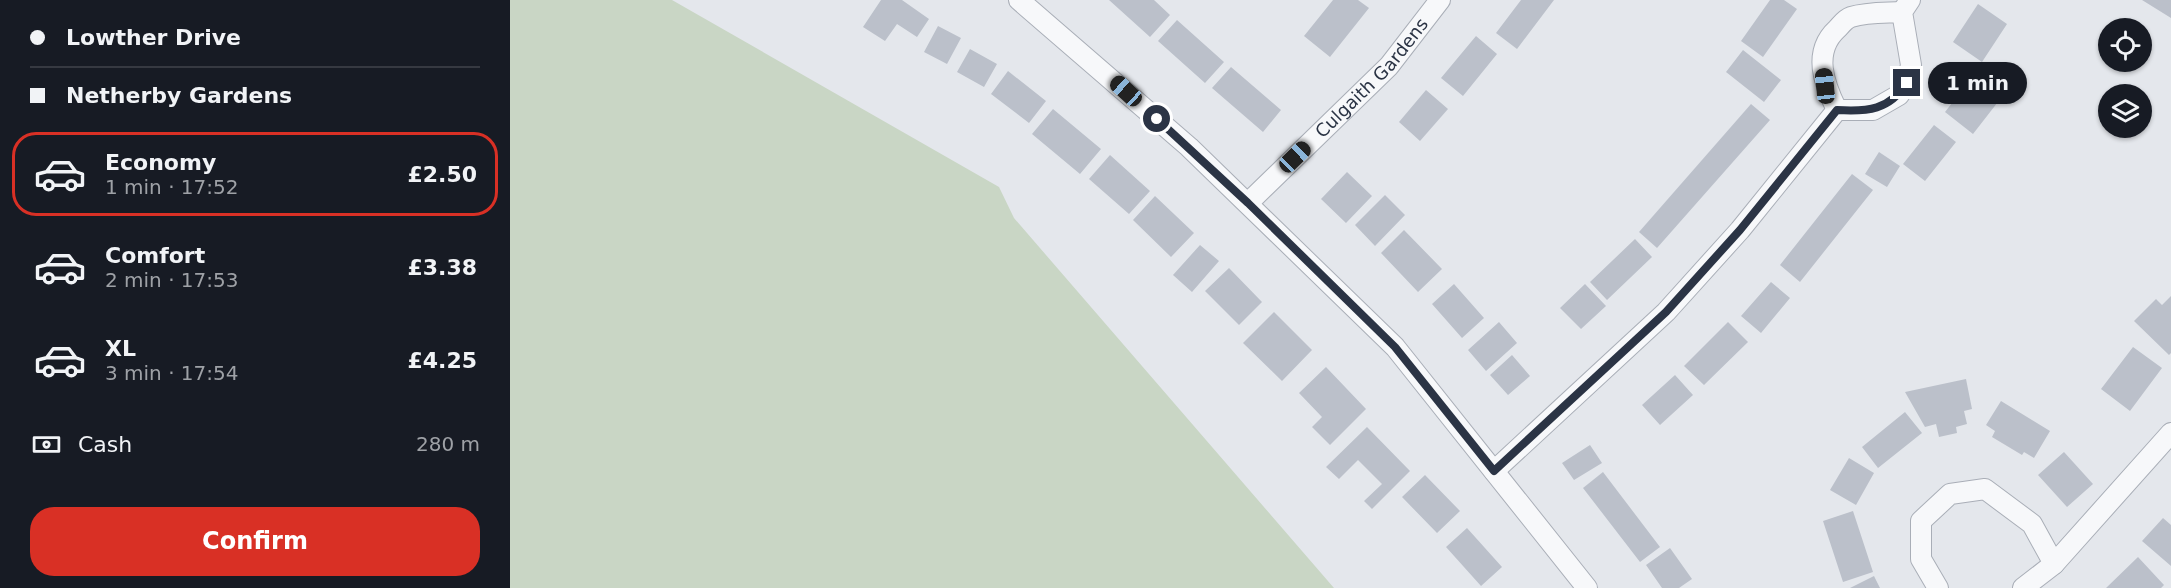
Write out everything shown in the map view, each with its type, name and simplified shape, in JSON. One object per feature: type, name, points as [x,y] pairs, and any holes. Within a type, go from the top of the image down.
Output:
[{"type":"street","name":"Culgaith Gardens","points":[[1248,203],[1389,66],[1440,0]]},
{"type":"street","points":[[1024,2],[1189,147],[1395,347],[1587,588]]},
{"type":"street","points":[[1906,6],[1911,64],[1907,83],[1899,95],[1873,110],[1837,110],[1825,86],[1822,58],[1829,36],[1848,18],[1906,6]]},
{"type":"street","points":[[1494,471],[1666,312],[1740,230],[1837,110]]},
{"type":"street","points":[[2023,588],[2054,564],[2171,433]]},
{"type":"street","points":[[1938,588],[1921,559],[1921,521],[1950,494],[1985,489],[2032,524],[2054,564]]},
{"type":"green space","points":[[510,0],[672,0],[999,187],[1014,218],[1334,588],[510,588]]},
{"type":"building","points":[[881,0],[902,0],[929,19],[917,37],[897,24],[885,41],[863,27]]},
{"type":"building","points":[[1109,0],[1154,0],[1170,15],[1150,37]]},
{"type":"building","points":[[1333,0],[1358,0],[1369,8],[1330,57],[1304,36]]},
{"type":"building","points":[[1521,0],[1554,0],[1517,49],[1496,33]]},
{"type":"building","points":[[1770,0],[1784,0],[1797,9],[1763,57],[1741,41]]},
{"type":"building","points":[[2142,0],[2171,0],[2171,18]]},
{"type":"building","points":[[1978,4],[2007,24],[1982,62],[1953,42]]},
{"type":"building","points":[[1177,20],[1224,62],[1205,83],[1158,41]]},
{"type":"building","points":[[938,26],[961,38],[947,64],[924,52]]},
{"type":"building","points":[[1476,36],[1497,54],[1463,96],[1441,78]]},
{"type":"building","points":[[970,49],[997,64],[984,87],[957,72]]},
{"type":"building","points":[[1743,50],[1781,80],[1764,102],[1726,72]]},
{"type":"building","points":[[1231,67],[1281,110],[1263,132],[1212,88]]},
{"type":"building","points":[[1980,67],[2008,89],[1973,134],[1945,112]]},
{"type":"building","points":[[1008,71],[1046,101],[1029,123],[991,94]]},
{"type":"building","points":[[1426,90],[1448,109],[1420,141],[1399,122]]},
{"type":"building","points":[[1751,104],[1770,120],[1657,248],[1639,232]]},
{"type":"building","points":[[1053,109],[1101,149],[1080,174],[1032,134]]},
{"type":"building","points":[[1934,125],[1956,142],[1925,181],[1903,164]]},
{"type":"building","points":[[1879,152],[1900,166],[1887,187],[1865,174]]},
{"type":"building","points":[[1110,155],[1150,191],[1129,214],[1089,179]]},
{"type":"building","points":[[1347,172],[1372,196],[1346,223],[1321,199]]},
{"type":"building","points":[[1852,174],[1873,190],[1800,282],[1780,265]]},
{"type":"building","points":[[1385,195],[1405,215],[1375,246],[1355,225]]},
{"type":"building","points":[[1155,196],[1194,233],[1171,257],[1133,220]]},
{"type":"building","points":[[1404,230],[1442,269],[1418,292],[1381,253]]},
{"type":"building","points":[[1635,239],[1652,257],[1607,300],[1590,282]]},
{"type":"building","points":[[1200,245],[1219,261],[1192,292],[1173,275]]},
{"type":"building","points":[[1229,268],[1262,302],[1239,325],[1205,291]]},
{"type":"building","points":[[1771,282],[1790,298],[1761,333],[1741,316]]},
{"type":"building","points":[[1454,284],[1484,318],[1462,338],[1432,304]]},
{"type":"building","points":[[1585,284],[1606,306],[1581,329],[1560,308]]},
{"type":"building","points":[[2171,296],[2171,353],[2169,355],[2134,321],[2156,299],[2162,305]]},
{"type":"building","points":[[1274,312],[1312,350],[1282,381],[1243,343]]},
{"type":"building","points":[[1499,322],[1517,343],[1486,371],[1468,350]]},
{"type":"building","points":[[1728,322],[1748,342],[1704,385],[1684,366]]},
{"type":"building","points":[[2133,347],[2162,368],[2130,411],[2101,389]]},
{"type":"building","points":[[1512,355],[1530,376],[1508,395],[1490,375]]},
{"type":"building","points":[[1326,367],[1366,409],[1330,445],[1312,427],[1322,417],[1299,393]]},
{"type":"building","points":[[1675,375],[1693,395],[1660,425],[1642,405]]},
{"type":"building","points":[[1966,379],[1972,409],[1964,411],[1967,424],[1956,427],[1957,433],[1939,437],[1936,424],[1925,427],[1905,392]]},
{"type":"building","points":[[2001,401],[2050,431],[2034,458],[2024,452],[2022,455],[1992,437],[1995,431],[1986,425]]},
{"type":"building","points":[[1905,412],[1922,433],[1878,468],[1862,447]]},
{"type":"building","points":[[1367,427],[1410,471],[1372,509],[1364,501],[1382,484],[1358,460],[1339,479],[1326,467]]},
{"type":"building","points":[[1590,445],[1602,463],[1574,480],[1562,463]]},
{"type":"building","points":[[2064,452],[2093,484],[2067,507],[2038,475]]},
{"type":"building","points":[[1849,458],[1874,473],[1856,505],[1830,490]]},
{"type":"building","points":[[1603,472],[1660,547],[1640,562],[1583,488]]},
{"type":"building","points":[[1425,475],[1460,511],[1437,533],[1402,497]]},
{"type":"building","points":[[1853,511],[1873,572],[1843,582],[1823,521]]},
{"type":"building","points":[[2163,518],[2171,525],[2171,566],[2142,541]]},
{"type":"building","points":[[1467,528],[1502,567],[1481,586],[1446,547]]},
{"type":"building","points":[[1670,548],[1692,579],[1679,588],[1662,588],[1646,565]]},
{"type":"building","points":[[2138,557],[2164,585],[2161,588],[2106,588]]},
{"type":"building","points":[[1874,576],[1880,588],[1850,588]]},
{"type":"route","points":[[1157,119],[1248,203],[1395,347],[1494,471],[1666,312],[1740,230],[1837,110],[1873,110],[1899,95],[1907,83]]}]
